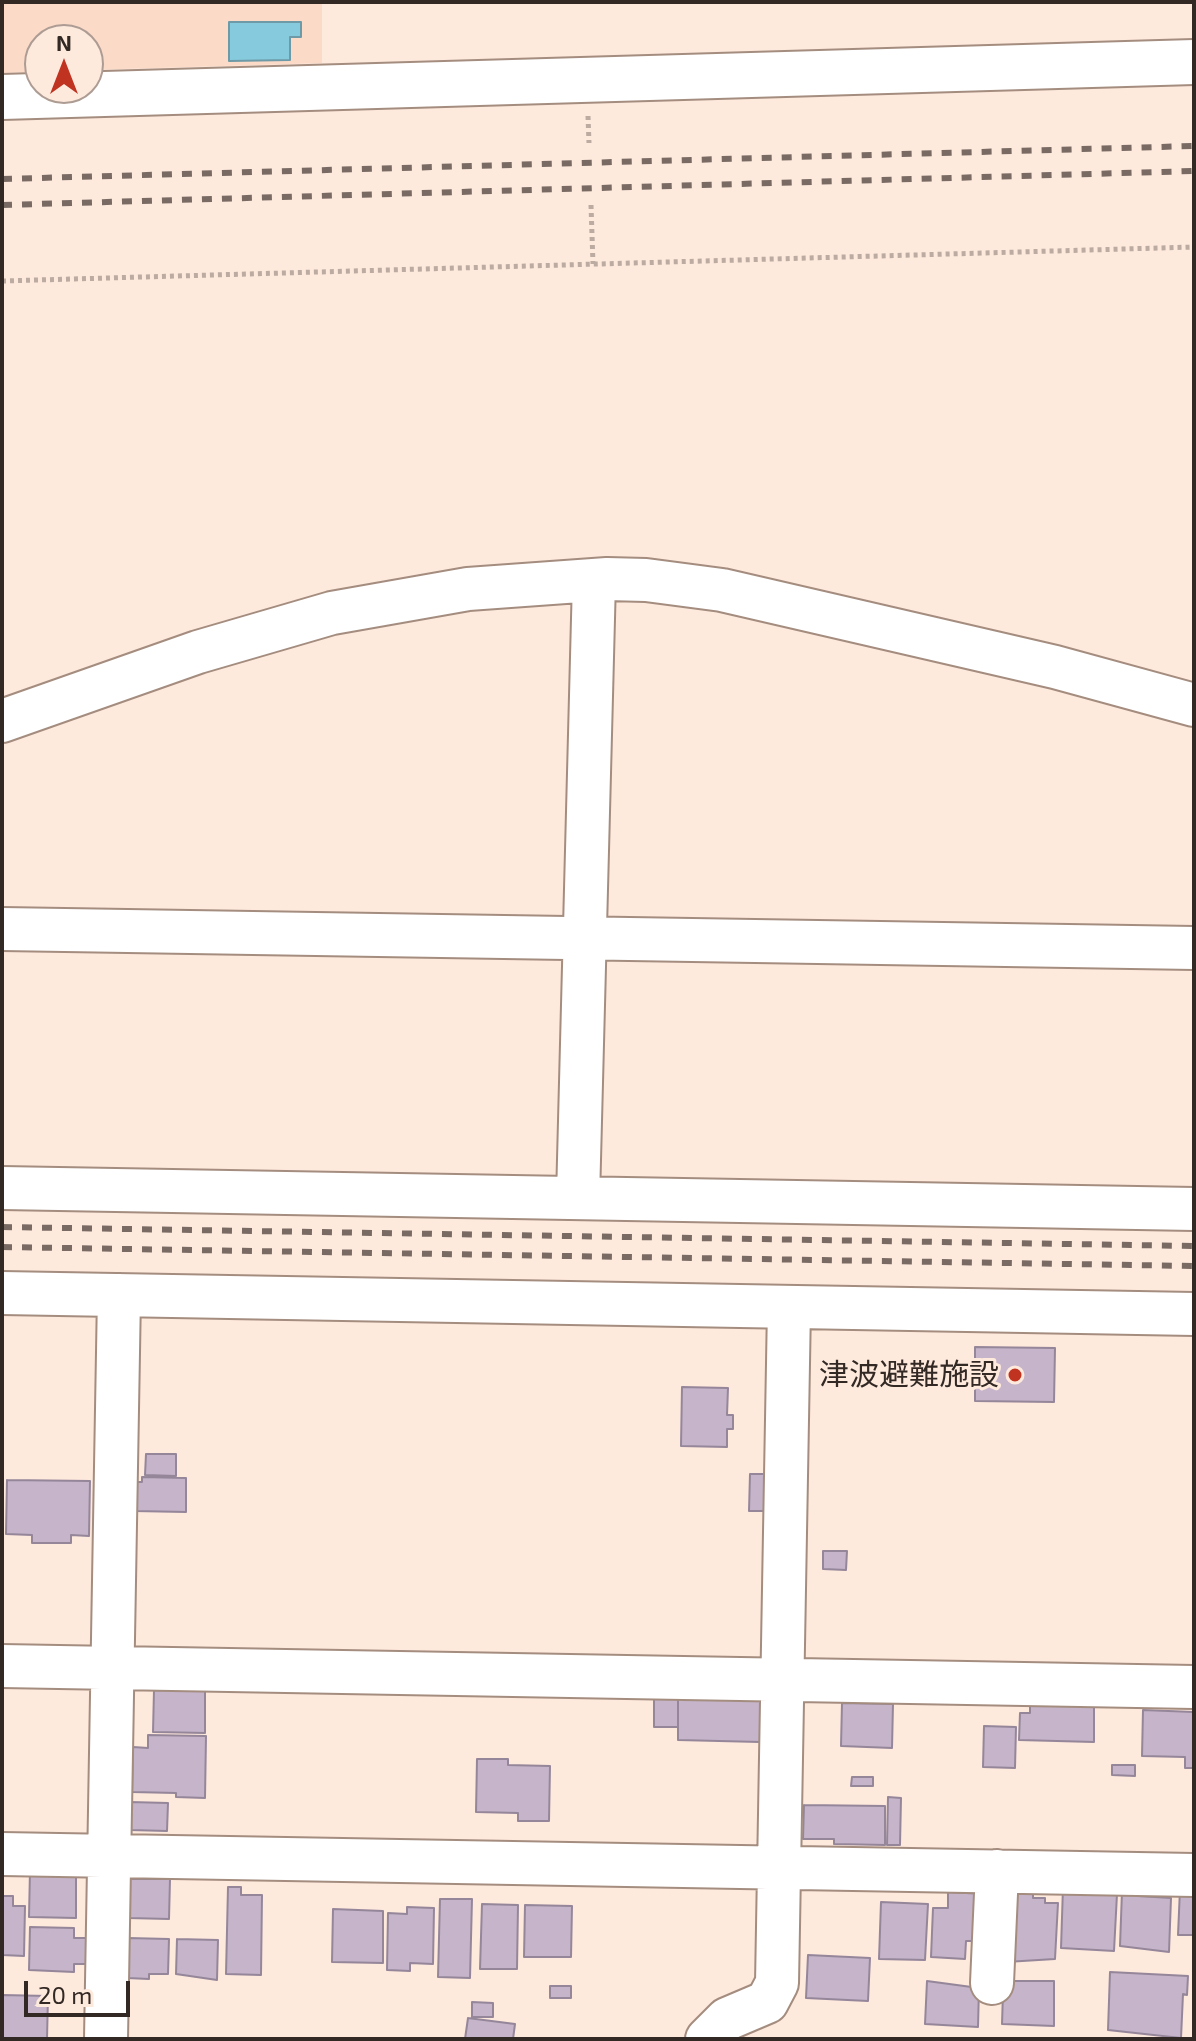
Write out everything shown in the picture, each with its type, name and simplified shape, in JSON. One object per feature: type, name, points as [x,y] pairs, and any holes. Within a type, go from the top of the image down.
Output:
[{"type":"street","points":[[2,97],[1194,62]]},
{"type":"street","points":[[2,721],[198,652],[332,613],[468,589],[594,580],[646,580],[722,590],[1055,667],[1194,705]]},
{"type":"street","points":[[578,1198],[594,580]]},
{"type":"street","points":[[2,929],[1194,948]]},
{"type":"street","points":[[2,1188],[1194,1209]]},
{"type":"street","points":[[2,1293],[1194,1314]]},
{"type":"street","points":[[106,2039],[119,1295]]},
{"type":"street","points":[[707,2039],[727,2019],[767,2002],[777,1983],[789,1307]]},
{"type":"street","points":[[2,1666],[1194,1687]]},
{"type":"street","points":[[2,1854],[1194,1875]]},
{"type":"street","points":[[992,1983],[997,1871]]},
{"type":"path","points":[[591,205],[593,264]]},
{"type":"path","points":[[2,281],[1194,247]]},
{"type":"shaded area","points":[[2,2],[322,2],[322,63],[104,70],[104,24],[24,24],[24,72],[2,73]]},
{"type":"water","points":[[229,22],[301,22],[301,37],[290,37],[290,60],[229,61]]},
{"type":"building","name":"津波避難施設","points":[[975,1347],[1055,1348],[1054,1402],[975,1401]]},
{"type":"building","points":[[682,1387],[728,1388],[727,1415],[733,1415],[733,1429],[727,1429],[727,1447],[681,1446]]},
{"type":"building","points":[[146,1454],[176,1454],[176,1476],[145,1475]]},
{"type":"building","points":[[750,1474],[770,1474],[770,1511],[749,1511]]},
{"type":"building","points":[[142,1477],[186,1478],[186,1512],[134,1511],[135,1482],[142,1482]]},
{"type":"building","points":[[7,1480],[90,1481],[89,1536],[71,1535],[71,1543],[32,1543],[32,1535],[6,1534]]},
{"type":"building","points":[[823,1551],[847,1551],[846,1570],[823,1569]]},
{"type":"building","points":[[154,1690],[205,1691],[205,1733],[153,1732]]},
{"type":"building","points":[[654,1695],[678,1695],[678,1727],[654,1727]]},
{"type":"building","points":[[678,1695],[761,1697],[760,1742],[678,1740]]},
{"type":"building","points":[[842,1703],[893,1704],[892,1748],[841,1746]]},
{"type":"building","points":[[1030,1703],[1094,1704],[1094,1742],[1019,1740],[1020,1713],[1030,1713]]},
{"type":"building","points":[[1143,1710],[1194,1712],[1194,1768],[1185,1768],[1185,1757],[1142,1756]]},
{"type":"building","points":[[984,1726],[1016,1727],[1015,1768],[983,1767]]},
{"type":"building","points":[[148,1735],[206,1736],[205,1798],[176,1797],[176,1793],[132,1792],[133,1747],[148,1748]]},
{"type":"building","points":[[477,1759],[508,1759],[508,1765],[550,1766],[549,1821],[518,1821],[518,1813],[476,1812]]},
{"type":"building","points":[[1112,1765],[1135,1765],[1135,1776],[1112,1775]]},
{"type":"building","points":[[852,1777],[873,1777],[873,1786],[851,1786]]},
{"type":"building","points":[[888,1797],[901,1798],[900,1845],[887,1845]]},
{"type":"building","points":[[130,1802],[168,1803],[167,1831],[130,1830]]},
{"type":"building","points":[[804,1805],[885,1806],[885,1845],[834,1844],[834,1839],[803,1839]]},
{"type":"building","points":[[30,1870],[76,1871],[76,1918],[29,1917]]},
{"type":"building","points":[[129,1879],[170,1879],[169,1919],[128,1918]]},
{"type":"building","points":[[228,1887],[241,1887],[241,1895],[262,1895],[261,1975],[226,1974]]},
{"type":"building","points":[[1063,1887],[1117,1894],[1114,1951],[1061,1948]]},
{"type":"building","points":[[1180,1889],[1194,1889],[1194,1935],[1178,1935]]},
{"type":"building","points":[[1122,1891],[1138,1892],[1138,1896],[1171,1898],[1169,1952],[1120,1946]]},
{"type":"building","points":[[948,1892],[984,1894],[981,1941],[966,1941],[965,1959],[931,1957],[933,1908],[948,1908]]},
{"type":"building","points":[[1017,1892],[1033,1893],[1033,1898],[1045,1898],[1045,1903],[1058,1903],[1055,1959],[1006,1962]]},
{"type":"building","points":[[2,1896],[13,1896],[13,1906],[25,1906],[24,1956],[2,1955]]},
{"type":"building","points":[[440,1899],[472,1899],[470,1978],[438,1977]]},
{"type":"building","points":[[881,1902],[928,1904],[925,1960],[879,1959]]},
{"type":"building","points":[[482,1904],[518,1905],[517,1969],[480,1969]]},
{"type":"building","points":[[525,1905],[572,1906],[571,1957],[524,1957]]},
{"type":"building","points":[[407,1907],[434,1908],[433,1964],[410,1963],[410,1971],[387,1970],[388,1913],[407,1914]]},
{"type":"building","points":[[333,1909],[383,1911],[383,1963],[332,1962]]},
{"type":"building","points":[[30,1927],[74,1928],[74,1938],[87,1938],[86,1964],[74,1964],[74,1972],[29,1970]]},
{"type":"building","points":[[128,1938],[169,1939],[168,1974],[149,1974],[149,1979],[127,1978]]},
{"type":"building","points":[[177,1939],[218,1940],[217,1980],[176,1974]]},
{"type":"building","points":[[808,1955],[870,1958],[868,2001],[806,1998]]},
{"type":"building","points":[[1110,1972],[1188,1976],[1187,1995],[1183,1994],[1181,2038],[1108,2030]]},
{"type":"building","points":[[927,1981],[979,1988],[978,2027],[925,2024]]},
{"type":"building","points":[[1009,1981],[1054,1981],[1054,2026],[1002,2024],[1003,1992]]},
{"type":"building","points":[[550,1986],[571,1986],[571,1998],[550,1998]]},
{"type":"building","points":[[2,1995],[48,1996],[47,2039],[2,2038]]},
{"type":"building","points":[[472,2002],[493,2003],[493,2017],[472,2017]]},
{"type":"building","points":[[468,2018],[515,2024],[513,2039],[465,2039]]},
{"type":"railway","points":[[2,179],[1194,146]]},
{"type":"railway","points":[[2,205],[1194,171]]},
{"type":"railway","points":[[2,1227],[1194,1246]]},
{"type":"railway","points":[[2,1247],[1194,1266]]},
{"type":"place","name":"津波避難施設","points":[[1015,1375]]}]
